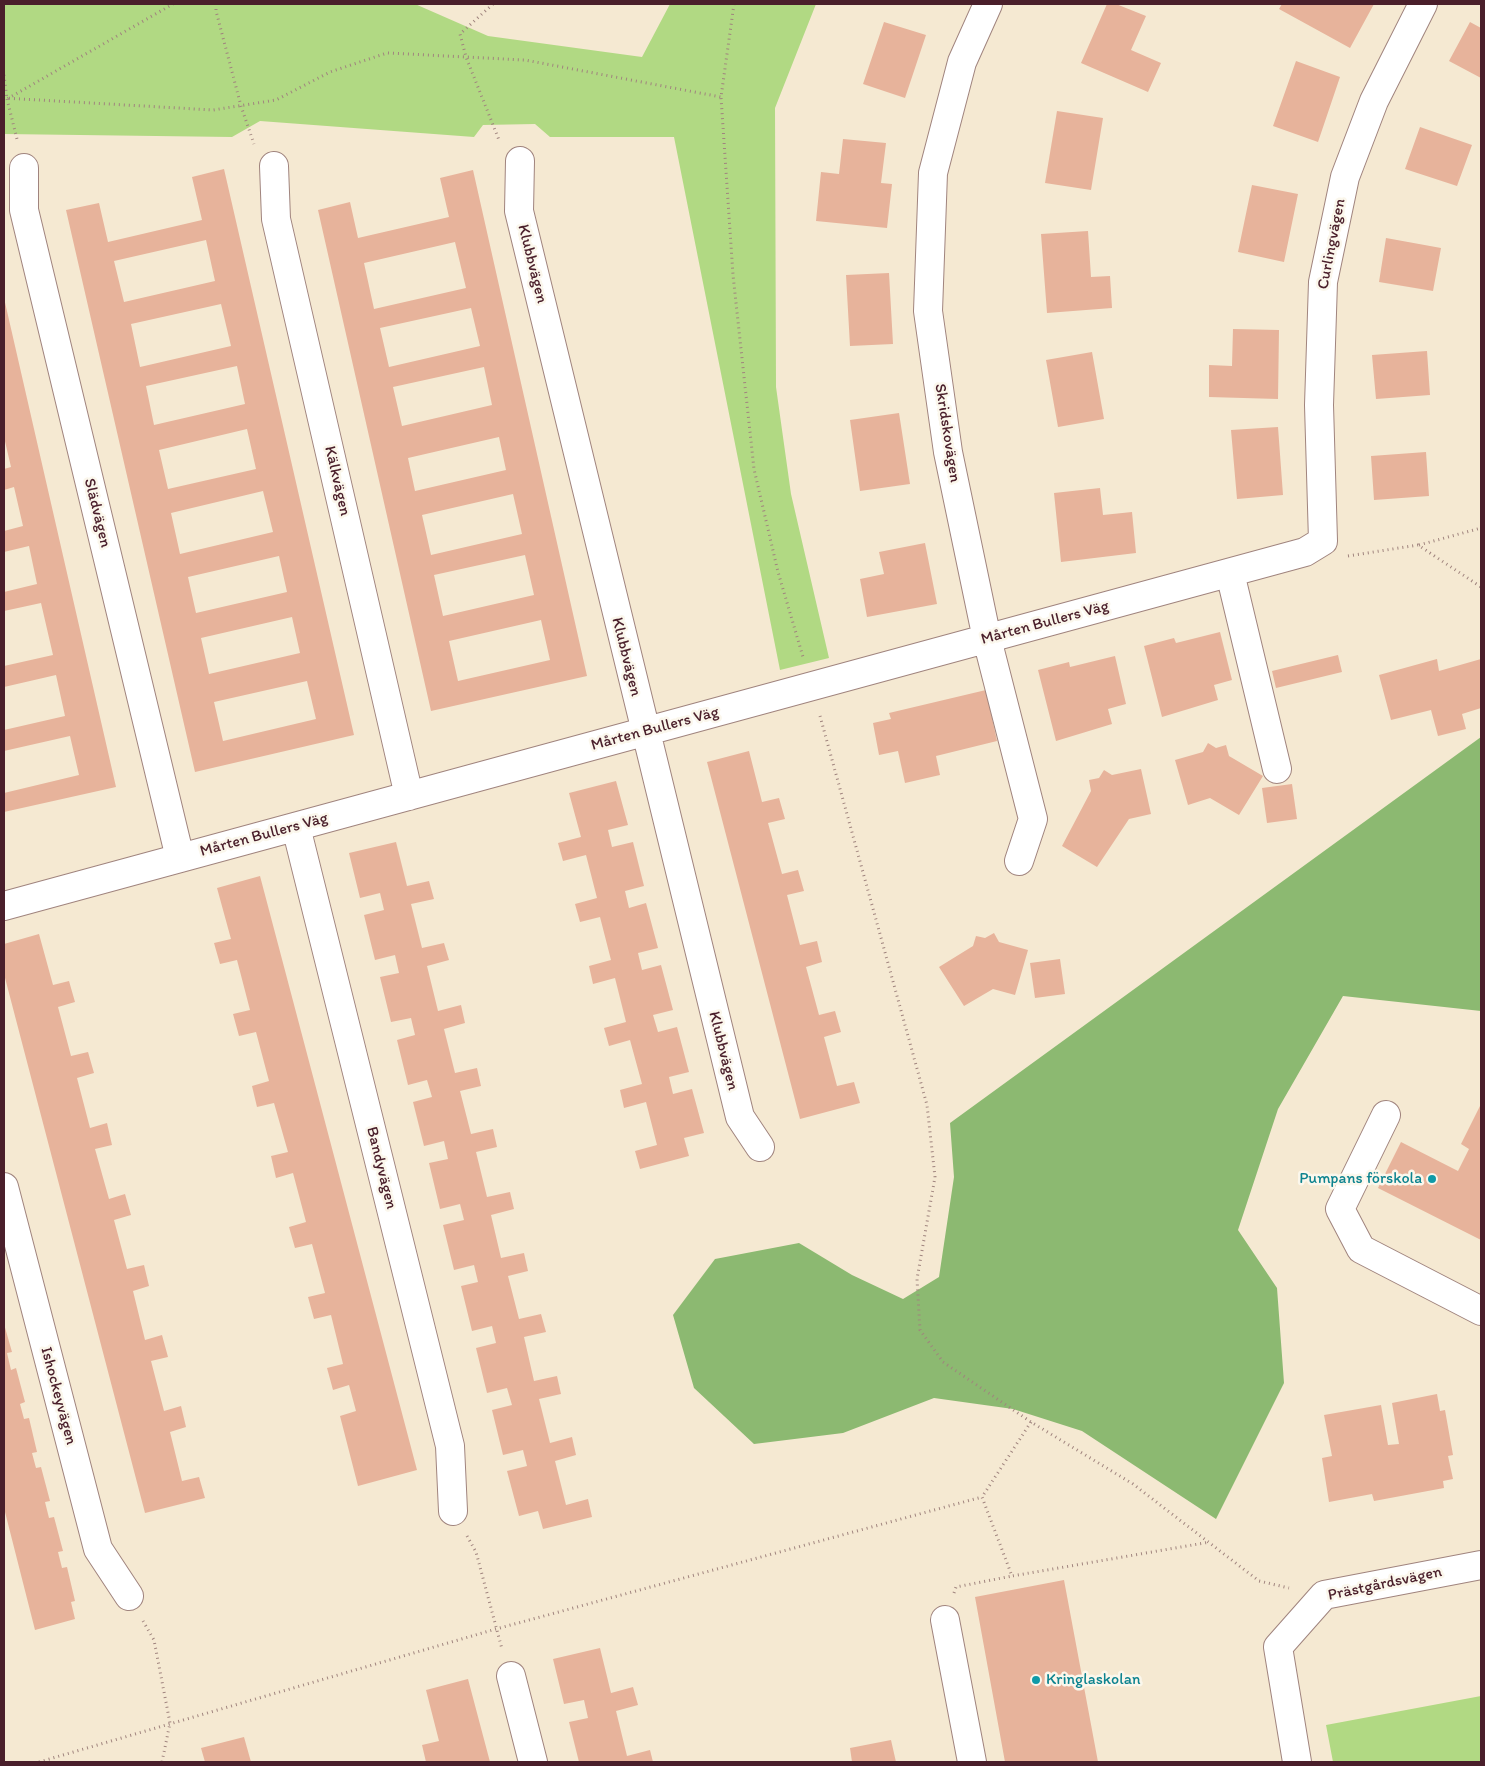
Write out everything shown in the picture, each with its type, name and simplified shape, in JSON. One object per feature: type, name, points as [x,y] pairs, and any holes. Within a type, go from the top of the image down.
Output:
[{"type":"street","name":"Skridskovägen","points":[[988,4],[962,62],[933,173],[928,310],[948,452],[987,639],[1033,819],[1019,861]]},
{"type":"street","name":"Curlingvägen","points":[[1314,547],[1323,282],[1345,177],[1374,101],[1423,4]]},
{"type":"street","name":"Klubbvägen","points":[[520,161],[519,211],[644,732],[740,1117],[760,1147]]},
{"type":"street","name":"Kälkvägen","points":[[274,166],[276,219],[410,796]]},
{"type":"street","name":"Slädvägen","points":[[24,168],[24,210],[180,858]]},
{"type":"street","name":"Mårten Bullers Väg","points":[[4,906],[1230,573],[1314,547]]},
{"type":"street","points":[[1230,573],[1277,769]]},
{"type":"street","name":"Bandyvägen","points":[[296,827],[450,1446],[453,1511]]},
{"type":"street","points":[[1386,1115],[1340,1209],[1361,1249],[1481,1311]]},
{"type":"street","name":"Ishockeyvägen","points":[[4,1187],[98,1549],[129,1596]]},
{"type":"street","name":"Prästgårdsvägen","points":[[1296,1762],[1278,1646],[1324,1595],[1481,1565]]},
{"type":"street","points":[[945,1620],[972,1762]]},
{"type":"street","points":[[511,1676],[533,1762]]},
{"type":"path","points":[[5,99],[173,4]]},
{"type":"path","points":[[216,4],[216,11],[241,106],[258,155],[274,166]]},
{"type":"path","points":[[493,4],[460,34],[466,57],[500,145],[520,161]]},
{"type":"path","points":[[734,4],[721,96],[733,276],[754,469],[778,572],[812,687],[927,1105],[935,1177],[917,1279],[920,1330],[943,1362],[1031,1422],[1133,1484],[1259,1582],[1324,1595]]},
{"type":"path","points":[[5,99],[213,110],[276,100],[330,72],[387,53],[525,60],[721,96]]},
{"type":"path","points":[[4,75],[5,99],[24,168]]},
{"type":"path","points":[[1314,547],[1344,556],[1418,545],[1481,528]]},
{"type":"path","points":[[1418,545],[1481,587]]},
{"type":"path","points":[[39,1762],[496,1629],[982,1497],[1031,1422]]},
{"type":"path","points":[[982,1497],[1012,1576]]},
{"type":"path","points":[[453,1511],[476,1552],[496,1629],[511,1676]]},
{"type":"path","points":[[945,1620],[956,1587],[1210,1542]]},
{"type":"path","points":[[129,1596],[154,1640],[170,1724],[162,1762]]},
{"type":"green space","points":[[4,4],[415,4],[488,36],[642,57],[670,4],[816,4],[775,108],[776,387],[791,494],[829,658],[780,670],[674,137],[550,137],[535,124],[483,125],[474,137],[260,121],[232,137],[4,134]]},
{"type":"green space","points":[[1481,737],[1481,1011],[1343,996],[1278,1109],[1238,1230],[1277,1288],[1284,1383],[1216,1519],[1082,1431],[1013,1409],[934,1398],[843,1433],[754,1444],[694,1388],[673,1315],[715,1259],[799,1243],[852,1275],[903,1299],[939,1277],[954,1177],[950,1123]]},
{"type":"green space","points":[[1481,1696],[1481,1762],[1333,1762],[1326,1725]]},
{"type":"building","points":[[1107,4],[1116,4],[1146,16],[1131,50],[1161,63],[1148,92],[1081,63]]},
{"type":"building","points":[[1282,4],[1374,4],[1350,48],[1279,9]]},
{"type":"building","points":[[884,22],[926,35],[905,98],[863,84]]},
{"type":"building","points":[[1470,22],[1481,28],[1481,78],[1449,61]]},
{"type":"building","points":[[1296,61],[1340,77],[1318,142],[1273,126]]},
{"type":"building","points":[[1057,111],[1103,118],[1091,190],[1045,183]]},
{"type":"building","points":[[1420,127],[1472,145],[1457,186],[1405,169]]},
{"type":"building","points":[[843,139],[886,143],[881,183],[892,184],[887,228],[816,221],[821,172],[839,174]]},
{"type":"building","points":[[224,169],[354,735],[195,772],[66,210],[99,203],[108,242],[202,220],[192,177]],"holes":[[[206,240],[215,281],[124,302],[114,261]],[[221,304],[231,346],[140,367],[131,324]],[[237,366],[245,404],[154,425],[146,386]],[[247,429],[256,469],[168,489],[159,450]],[[263,491],[273,532],[180,554],[171,513]],[[279,556],[287,592],[196,613],[188,577]],[[292,617],[300,653],[209,674],[201,638]],[[307,681],[316,719],[223,741],[214,702]]]},
{"type":"building","points":[[473,170],[587,676],[431,711],[318,210],[350,202],[358,238],[449,217],[440,178]],"holes":[[[455,242],[466,288],[374,309],[364,263]],[[471,308],[480,346],[389,367],[380,328]],[[484,367],[492,405],[402,426],[393,387]],[[499,437],[506,470],[415,491],[408,458]],[[513,494],[522,534],[431,555],[422,515]],[[525,555],[534,595],[443,616],[434,575]],[[541,620],[550,660],[458,681],[449,641]]]},
{"type":"building","points":[[1252,185],[1298,194],[1284,262],[1238,252]]},
{"type":"building","points":[[1088,231],[1091,277],[1110,276],[1112,308],[1047,313],[1041,234]]},
{"type":"building","points":[[1386,238],[1441,248],[1433,291],[1379,282]]},
{"type":"building","points":[[889,273],[893,344],[850,346],[846,275]]},
{"type":"building","points":[[4,298],[116,787],[4,812],[4,793],[79,775],[70,736],[4,751],[4,730],[65,716],[56,675],[4,687],[4,666],[53,655],[41,603],[4,611],[4,592],[37,584],[29,546],[4,552],[4,531],[23,526],[14,487],[4,490],[4,469],[11,467],[4,437]]},
{"type":"building","points":[[1233,329],[1279,330],[1278,399],[1209,397],[1209,365],[1232,366]]},
{"type":"building","points":[[1427,351],[1430,395],[1376,399],[1372,355]]},
{"type":"building","points":[[1092,352],[1104,419],[1058,427],[1046,360]]},
{"type":"building","points":[[899,413],[910,484],[860,491],[850,420]]},
{"type":"building","points":[[1278,427],[1283,495],[1237,499],[1231,430]]},
{"type":"building","points":[[1426,452],[1429,496],[1374,500],[1371,456]]},
{"type":"building","points":[[1100,488],[1103,515],[1132,512],[1136,553],[1061,562],[1054,493]]},
{"type":"building","points":[[925,543],[937,604],[867,617],[860,579],[884,574],[879,552]]},
{"type":"building","points":[[1220,632],[1232,680],[1214,685],[1218,700],[1162,717],[1144,646],[1174,638],[1176,643]]},
{"type":"building","points":[[1338,655],[1342,672],[1276,688],[1272,671]]},
{"type":"building","points":[[1115,656],[1126,704],[1108,709],[1112,724],[1056,741],[1038,670],[1069,662],[1070,667]]},
{"type":"building","points":[[1437,659],[1439,671],[1481,659],[1481,708],[1462,714],[1466,729],[1438,736],[1431,710],[1391,720],[1379,675]]},
{"type":"building","points":[[986,690],[997,741],[936,756],[940,775],[905,783],[898,751],[879,755],[873,723],[891,719],[889,713]]},
{"type":"building","points":[[1208,743],[1216,748],[1226,745],[1229,756],[1263,776],[1239,815],[1210,798],[1188,805],[1175,760],[1203,752]]},
{"type":"building","points":[[749,751],[762,802],[779,798],[785,819],[768,823],[782,874],[798,870],[804,891],[787,895],[800,945],[817,941],[822,962],[806,967],[819,1015],[835,1011],[841,1032],[824,1037],[837,1086],[854,1082],[860,1103],[800,1119],[707,762]]},
{"type":"building","points":[[1141,769],[1151,814],[1129,819],[1097,867],[1062,846],[1091,791],[1089,780],[1099,778],[1104,770],[1112,775]]},
{"type":"building","points":[[616,781],[628,825],[608,830],[612,847],[633,842],[644,886],[625,891],[629,908],[646,903],[658,948],[638,953],[642,970],[661,965],[673,1010],[653,1015],[658,1032],[677,1027],[689,1072],[669,1077],[673,1094],[692,1089],[704,1133],[684,1138],[689,1156],[640,1169],[635,1151],[657,1145],[646,1102],[624,1108],[620,1090],[642,1084],[630,1040],[609,1046],[604,1028],[626,1022],[615,978],[593,984],[589,966],[611,960],[600,917],[580,922],[575,904],[597,898],[586,855],[563,861],[558,843],[581,837],[569,793]]},
{"type":"building","points":[[1292,784],[1297,819],[1267,823],[1262,788]]},
{"type":"building","points":[[396,842],[407,886],[429,881],[434,899],[411,904],[422,948],[444,943],[449,960],[427,966],[438,1011],[461,1005],[465,1023],[444,1029],[455,1073],[477,1068],[481,1086],[460,1091],[471,1134],[493,1129],[497,1147],[476,1152],[487,1197],[510,1192],[514,1209],[491,1215],[501,1258],[524,1253],[528,1271],[508,1276],[519,1319],[541,1314],[546,1332],[524,1337],[534,1381],[557,1376],[561,1394],[539,1399],[550,1443],[572,1437],[576,1455],[555,1461],[566,1505],[588,1499],[592,1517],[543,1529],[538,1511],[519,1516],[507,1471],[527,1466],[523,1450],[503,1455],[492,1410],[512,1405],[507,1388],[487,1393],[476,1348],[496,1343],[492,1326],[472,1331],[461,1286],[478,1282],[474,1265],[454,1270],[443,1225],[464,1220],[460,1204],[440,1209],[429,1163],[448,1159],[444,1141],[424,1146],[413,1102],[432,1097],[427,1080],[408,1085],[397,1040],[415,1035],[411,1018],[391,1022],[380,977],[399,973],[395,955],[375,960],[364,915],[384,910],[380,893],[360,898],[349,853]]},
{"type":"building","points":[[260,876],[417,1470],[358,1486],[340,1416],[356,1411],[349,1385],[333,1390],[327,1368],[343,1364],[331,1315],[314,1319],[308,1297],[325,1293],[312,1244],[295,1248],[289,1227],[306,1222],[293,1173],[276,1178],[271,1156],[288,1152],[274,1103],[257,1107],[252,1086],[269,1081],[256,1032],[239,1036],[233,1014],[250,1010],[237,960],[220,964],[214,943],[231,939],[217,888]]},
{"type":"building","points":[[994,933],[999,942],[1028,950],[1015,995],[993,989],[964,1006],[939,967],[973,946],[976,936],[985,938]]},
{"type":"building","points":[[39,934],[53,985],[69,981],[75,1002],[58,1007],[71,1056],[88,1052],[94,1073],[77,1078],[90,1128],[107,1123],[112,1145],[95,1149],[109,1199],[125,1194],[131,1215],[114,1220],[127,1269],[144,1265],[149,1286],[133,1291],[145,1340],[162,1335],[168,1357],[151,1361],[164,1411],[181,1406],[186,1427],[170,1432],[182,1481],[199,1477],[205,1498],[145,1513],[4,974],[4,944]]},
{"type":"building","points":[[1060,959],[1065,994],[1035,998],[1030,963]]},
{"type":"building","name":"Pumpans förskola","points":[[1481,1104],[1481,1240],[1378,1188],[1401,1142],[1458,1171],[1469,1149],[1461,1144]]},
{"type":"building","points":[[4,1324],[12,1352],[7,1353],[11,1370],[16,1368],[25,1402],[20,1404],[24,1419],[29,1418],[37,1452],[32,1453],[36,1468],[41,1467],[50,1501],[45,1502],[49,1518],[54,1517],[63,1551],[58,1552],[62,1568],[67,1567],[75,1601],[71,1602],[75,1619],[35,1630],[4,1508]]},
{"type":"building","points":[[1437,1394],[1440,1411],[1445,1410],[1453,1455],[1448,1456],[1453,1479],[1443,1481],[1444,1488],[1374,1501],[1372,1494],[1329,1502],[1322,1458],[1332,1456],[1324,1415],[1381,1405],[1388,1445],[1399,1444],[1392,1403]]},
{"type":"building","name":"Kringlaskolan","points":[[1064,1580],[1098,1762],[1005,1762],[975,1597]]},
{"type":"building","points":[[600,1648],[611,1693],[633,1687],[638,1705],[616,1711],[627,1756],[650,1750],[653,1762],[579,1762],[569,1722],[588,1718],[584,1700],[564,1704],[553,1659]]},
{"type":"building","points":[[468,1679],[490,1762],[426,1762],[422,1745],[439,1741],[426,1690]]},
{"type":"building","points":[[244,1737],[251,1762],[205,1762],[201,1748]]},
{"type":"building","points":[[891,1740],[896,1762],[852,1762],[850,1748]]},
{"type":"place","name":"Pumpans förskola","points":[[1432,1179]]},
{"type":"place","name":"Kringlaskolan","points":[[1036,1680]]}]
